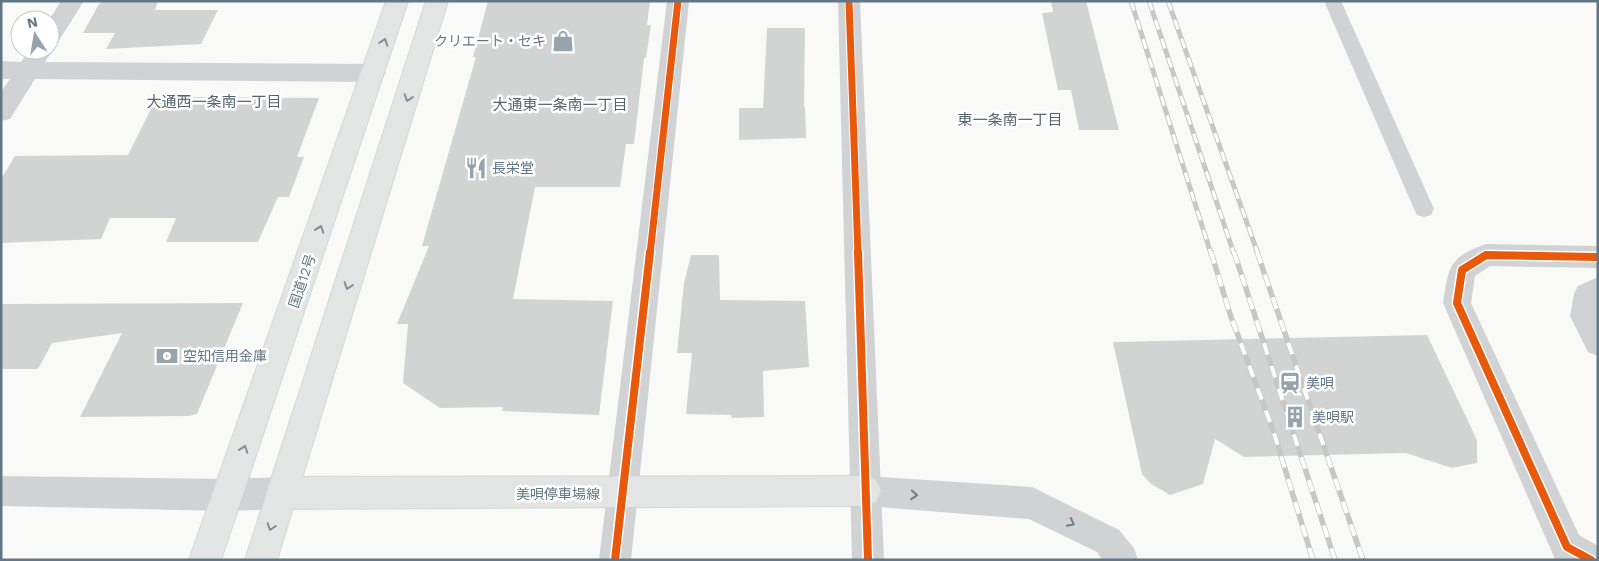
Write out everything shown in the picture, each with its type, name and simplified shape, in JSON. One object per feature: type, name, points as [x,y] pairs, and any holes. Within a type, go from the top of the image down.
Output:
[{"type":"main road","name":"国道12号","points":[[206,560],[374,73],[397,1]]},
{"type":"main road","points":[[261,560],[437,1]]},
{"type":"main road","name":"美唄停車場線","points":[[282,493],[621,494],[865,492]]},
{"type":"street","points":[[60,21],[73,1]]},
{"type":"street","points":[[614,560],[678,1]]},
{"type":"street","points":[[849,1],[868,560]]},
{"type":"street","points":[[1,112],[35,60]]},
{"type":"street","points":[[1,70],[35,60],[374,73]]},
{"type":"street","points":[[1591,560],[1567,547],[1457,303],[1462,270],[1486,255],[1598,257]]},
{"type":"street","points":[[1598,289],[1588,294],[1584,316],[1598,343]]},
{"type":"street","points":[[1,492],[228,495],[282,493]]},
{"type":"street","points":[[865,492],[1032,503],[1108,542],[1122,560]]},
{"type":"lane","points":[[1332,1],[1424,209]]},
{"type":"building","points":[[104,1],[158,1],[155,10],[218,10],[201,44],[106,49],[115,33],[83,33],[99,4]]},
{"type":"building","points":[[488,1],[650,1],[647,25],[651,25],[646,58],[644,58],[634,144],[626,144],[620,187],[535,187],[513,299],[613,301],[599,415],[502,411],[503,407],[440,408],[403,383],[408,324],[397,324],[429,246],[422,246],[476,57],[473,57]]},
{"type":"building","points":[[1051,1],[1086,1],[1119,130],[1079,130],[1071,90],[1058,90],[1042,13],[1053,12]]},
{"type":"building","points":[[767,28],[805,28],[804,107],[806,138],[739,140],[739,108],[763,108]]},
{"type":"building","points":[[157,97],[319,98],[297,157],[304,157],[289,197],[278,197],[258,242],[166,242],[176,218],[110,218],[101,239],[1,243],[1,179],[15,156],[128,155]]},
{"type":"building","points":[[691,255],[719,255],[720,300],[805,301],[809,367],[763,371],[764,417],[732,418],[731,415],[686,414],[692,353],[677,353],[684,283]]},
{"type":"building","points":[[243,303],[197,414],[188,416],[80,417],[122,333],[52,343],[38,369],[1,369],[1,304]]},
{"type":"building","name":"美唄駅","points":[[1427,335],[1477,440],[1477,463],[1452,468],[1406,453],[1244,457],[1215,439],[1203,484],[1170,495],[1151,484],[1142,474],[1113,342]]},
{"type":"railway","points":[[1131,1],[1211,254]]},
{"type":"railway","points":[[1149,1],[1234,254]]},
{"type":"railway","points":[[1168,1],[1258,254]]},
{"type":"railway","points":[[1211,252],[1230,314],[1273,430],[1313,560]]},
{"type":"railway","points":[[1234,252],[1335,560]]},
{"type":"railway","points":[[1257,252],[1363,560]]},
{"type":"cycle path","points":[[615,560],[678,1]]},
{"type":"cycle path","points":[[849,1],[868,560]]},
{"type":"cycle path","points":[[1591,560],[1567,547],[1457,303],[1462,270],[1486,255],[1598,257]]},
{"type":"place","name":"クリエート・セキ","points":[[563,41]]},
{"type":"place","name":"長栄堂","points":[[476,168]]},
{"type":"place","name":"空知信用金庫","points":[[167,356]]},
{"type":"place","name":"美唄","points":[[1290,383]]},
{"type":"place","name":"美唄駅","points":[[1295,417]]},
{"type":"district","name":"大通西一条南一丁目","points":[[214,102]]},
{"type":"district","name":"大通東一条南一丁目","points":[[560,105]]},
{"type":"district","name":"東一条南一丁目","points":[[1010,120]]}]
